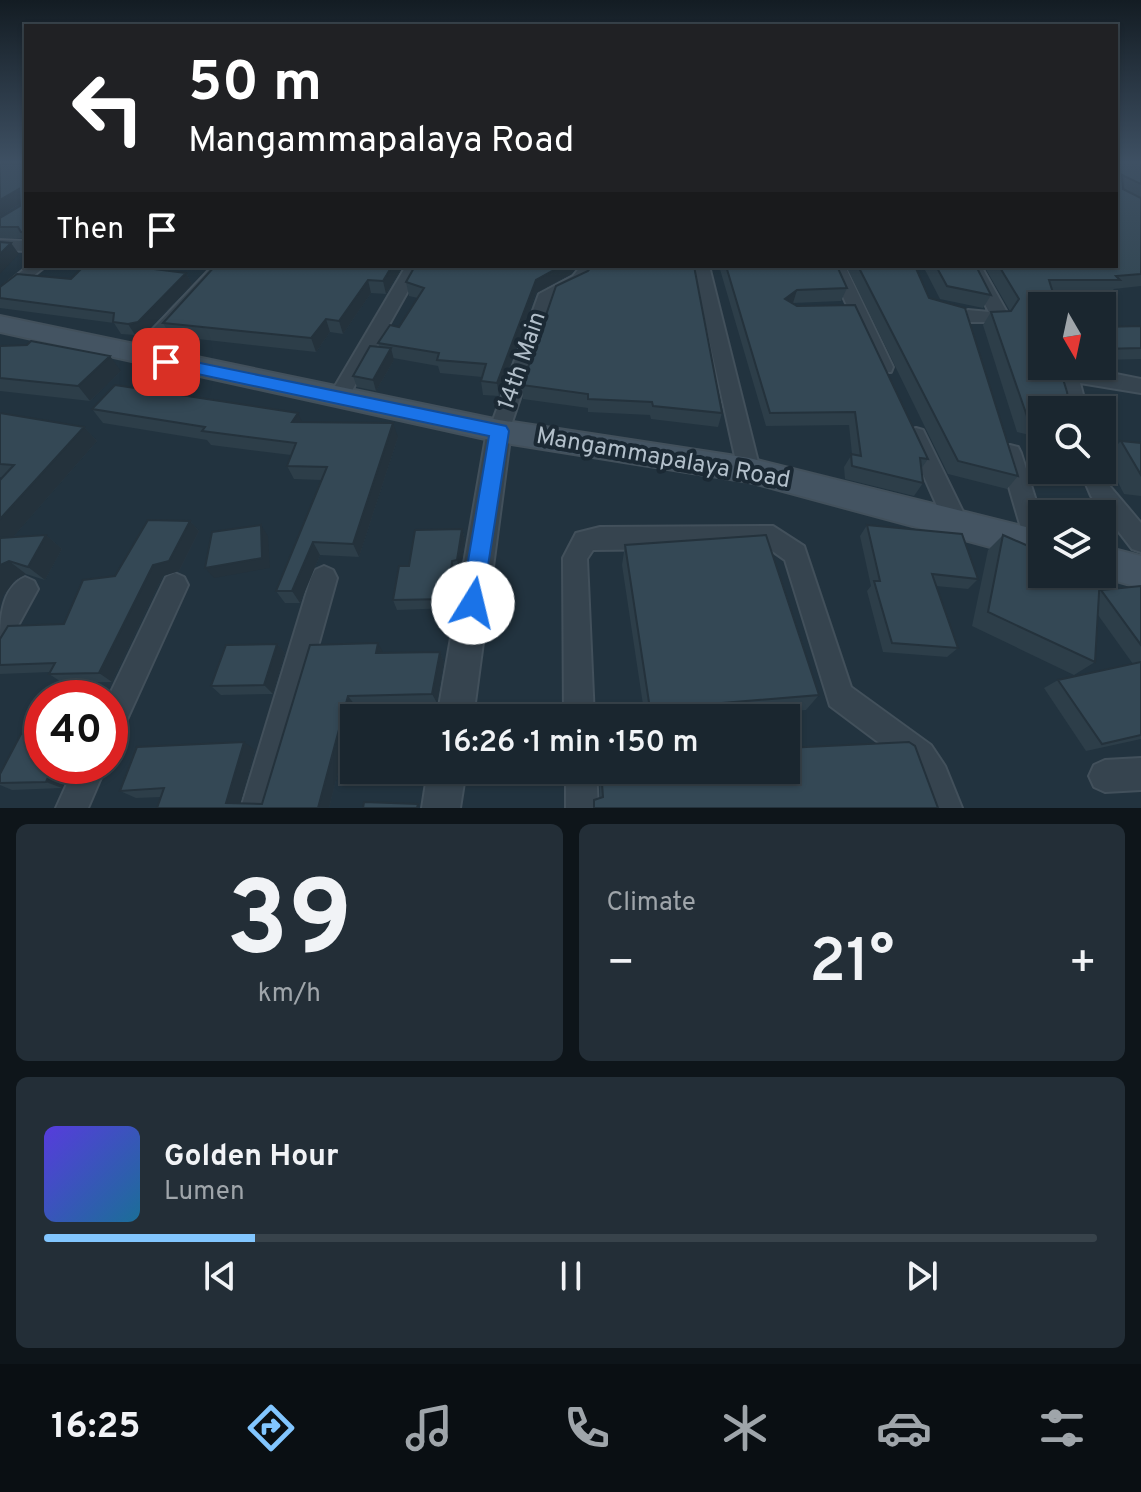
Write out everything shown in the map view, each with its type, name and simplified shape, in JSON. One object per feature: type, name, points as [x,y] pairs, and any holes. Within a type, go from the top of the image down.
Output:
[{"type":"main road","name":"Mangammapalaya Road","points":[[0,324],[499,431],[749,470],[1028,543]]},
{"type":"main road","points":[[1116,566],[1141,572]]},
{"type":"street","points":[[0,245],[24,246]]},
{"type":"street","points":[[0,297],[36,268]]},
{"type":"street","points":[[138,356],[220,268]]},
{"type":"street","points":[[338,398],[413,268]]},
{"type":"street","name":"14th Main","points":[[457,704],[499,431],[547,294],[579,279],[588,268]]},
{"type":"street","points":[[701,268],[749,470]]},
{"type":"street","points":[[838,268],[849,309],[891,381]]},
{"type":"street","points":[[964,320],[994,318],[999,314],[974,268]]},
{"type":"street","points":[[1114,380],[1141,386]]},
{"type":"street","points":[[904,410],[958,526]]},
{"type":"street","points":[[1003,430],[1028,508]]},
{"type":"street","points":[[1097,484],[1141,541]]},
{"type":"street","points":[[579,704],[575,558],[585,541],[600,538],[773,537],[795,554],[840,696],[858,713],[918,752],[931,769],[946,808]]},
{"type":"street","points":[[257,808],[324,578]]},
{"type":"street","points":[[128,686],[175,585]]},
{"type":"street","points":[[0,633],[25,589]]},
{"type":"street","points":[[1105,776],[1141,774]]},
{"type":"street","points":[[72,808],[83,784]]},
{"type":"street","points":[[441,808],[445,784]]},
{"type":"street","points":[[581,784],[582,808]]},
{"type":"building","points":[[20,200],[24,200],[24,232],[18,227],[0,227],[0,218],[20,206]]},
{"type":"building","points":[[1118,200],[1141,200],[1141,274],[1116,276],[1120,280],[1049,280],[1053,292],[1028,292],[1028,380],[1063,380],[1068,396],[1028,396],[1028,419],[991,312],[1011,311],[1019,299],[1000,268],[1118,268]]},
{"type":"building","points":[[0,242],[11,243],[0,254]]},
{"type":"building","points":[[82,268],[146,268],[186,273],[138,322],[128,324],[113,322],[114,313],[0,298],[0,287],[17,274],[71,279]]},
{"type":"building","points":[[213,268],[391,268],[383,281],[368,280],[339,321],[326,319],[311,338],[163,323]]},
{"type":"building","points":[[414,268],[557,268],[536,280],[497,383],[481,381],[486,364],[437,360],[439,353],[378,343],[390,325],[399,327],[424,288],[406,282]]},
{"type":"building","points":[[590,268],[694,268],[722,413],[653,406],[652,402],[588,399],[588,394],[522,385],[556,286]]},
{"type":"building","points":[[727,268],[838,268],[847,288],[797,290],[785,299],[797,306],[855,305],[928,459],[920,458],[923,483],[852,466],[851,454],[861,456],[855,412],[770,413]]},
{"type":"building","points":[[859,268],[916,268],[929,298],[965,308],[1018,476],[958,461]]},
{"type":"building","points":[[937,268],[977,268],[991,295],[947,286]]},
{"type":"building","points":[[1141,326],[1141,348],[1116,349],[1116,327]]},
{"type":"building","points":[[31,341],[110,356],[78,386],[0,378],[0,346],[27,345]]},
{"type":"building","points":[[370,346],[391,348],[373,380],[353,376]]},
{"type":"building","points":[[115,385],[298,413],[292,422],[393,423],[353,544],[313,542],[292,591],[276,591],[327,467],[287,466],[296,443],[202,431],[205,427],[92,409]]},
{"type":"building","points":[[0,413],[84,427],[0,519],[0,480],[14,465],[0,464]]},
{"type":"building","points":[[1121,441],[1141,443],[1141,475]]},
{"type":"building","points":[[148,520],[190,521],[169,561],[153,565],[99,673],[49,674],[55,663],[0,665],[0,639],[8,626],[64,624],[83,580],[115,576]]},
{"type":"building","points":[[261,525],[262,558],[205,568],[212,532]]},
{"type":"building","points":[[867,525],[962,534],[978,579],[932,574],[958,648],[892,643],[874,581],[880,581]]},
{"type":"building","points":[[462,529],[457,560],[452,561],[448,599],[393,600],[399,566],[409,566],[415,530]]},
{"type":"building","points":[[46,535],[28,567],[9,561],[0,565],[0,538]]},
{"type":"building","points":[[766,535],[819,695],[710,704],[649,704],[625,545]]},
{"type":"building","points":[[1003,535],[1028,546],[1028,588],[1099,588],[1095,662],[988,612]]},
{"type":"building","points":[[1141,586],[1141,645],[1101,590]]},
{"type":"building","points":[[378,643],[376,653],[440,652],[432,694],[348,696],[346,704],[340,704],[340,726],[318,808],[157,808],[164,788],[120,791],[123,784],[128,784],[128,770],[137,747],[244,742],[226,803],[262,804],[310,645]]},
{"type":"building","points":[[277,644],[264,685],[211,686],[226,645]]},
{"type":"building","points":[[1141,662],[1141,735],[1102,744],[1058,680]]},
{"type":"building","points":[[21,734],[24,734],[24,782],[0,783],[0,774]]},
{"type":"building","points":[[909,742],[915,746],[938,808],[594,808],[594,800],[603,797],[602,784],[800,784],[800,747]]},
{"type":"building","points":[[364,802],[418,804],[417,808],[363,808]]},
{"type":"route","points":[[166,362],[499,431],[473,603]]}]
